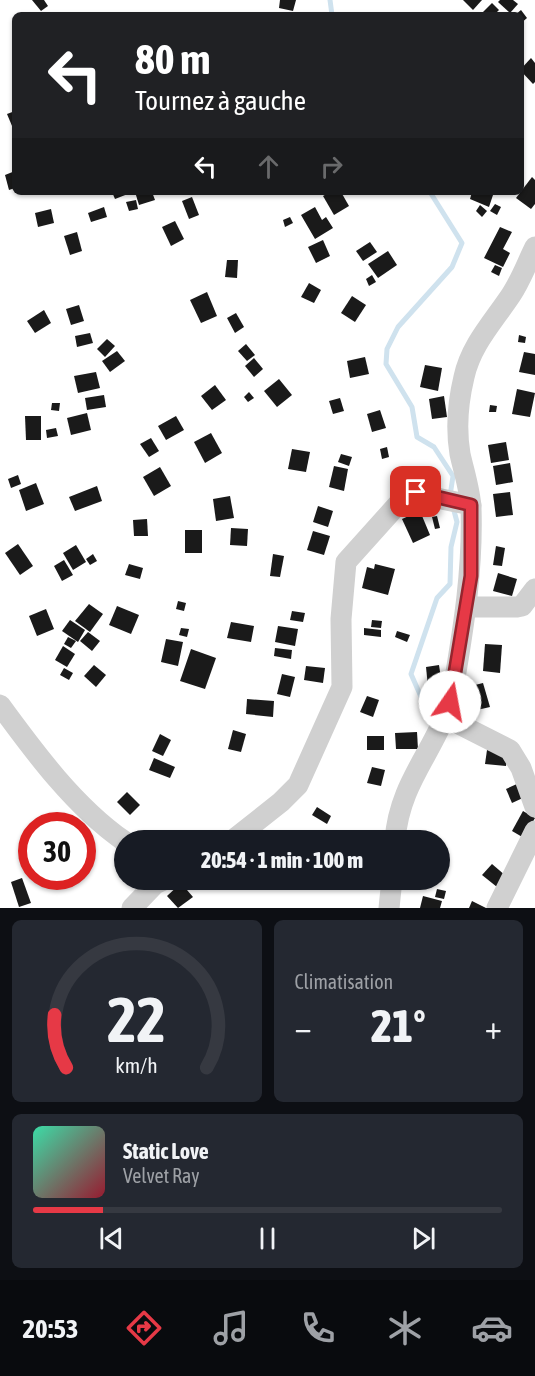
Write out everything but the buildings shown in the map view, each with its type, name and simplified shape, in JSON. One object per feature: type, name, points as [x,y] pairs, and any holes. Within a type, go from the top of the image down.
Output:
[{"type":"street","points":[[396,830],[399,810],[411,777],[445,717],[454,686],[468,606],[471,576],[471,505],[460,452],[459,429],[464,375],[483,333],[511,296],[535,246]]},
{"type":"street","points":[[245,830],[294,791],[339,696],[344,669],[341,619],[344,568],[350,556],[399,503],[412,494],[471,505]]},
{"type":"street","points":[[468,606],[517,608],[522,606],[535,589]]},
{"type":"street","points":[[0,705],[27,741],[78,799],[114,834]]},
{"type":"street","points":[[445,717],[510,750],[521,768],[535,807]]},
{"type":"street","points":[[497,908],[535,831]]},
{"type":"street","points":[[132,908],[145,890]]},
{"type":"street","points":[[388,908],[390,890]]},
{"type":"waterway","points":[[330,0],[332,12]]},
{"type":"waterway","points":[[432,195],[462,243],[452,267],[398,327],[387,349],[386,364],[412,407],[417,437],[434,447],[453,476],[450,496]]},
{"type":"waterway","points":[[438,720],[422,699],[411,674],[437,598],[450,584],[451,547],[457,522],[453,507]]},
{"type":"route","points":[[416,492],[471,505],[471,576],[468,606],[450,702]]}]
